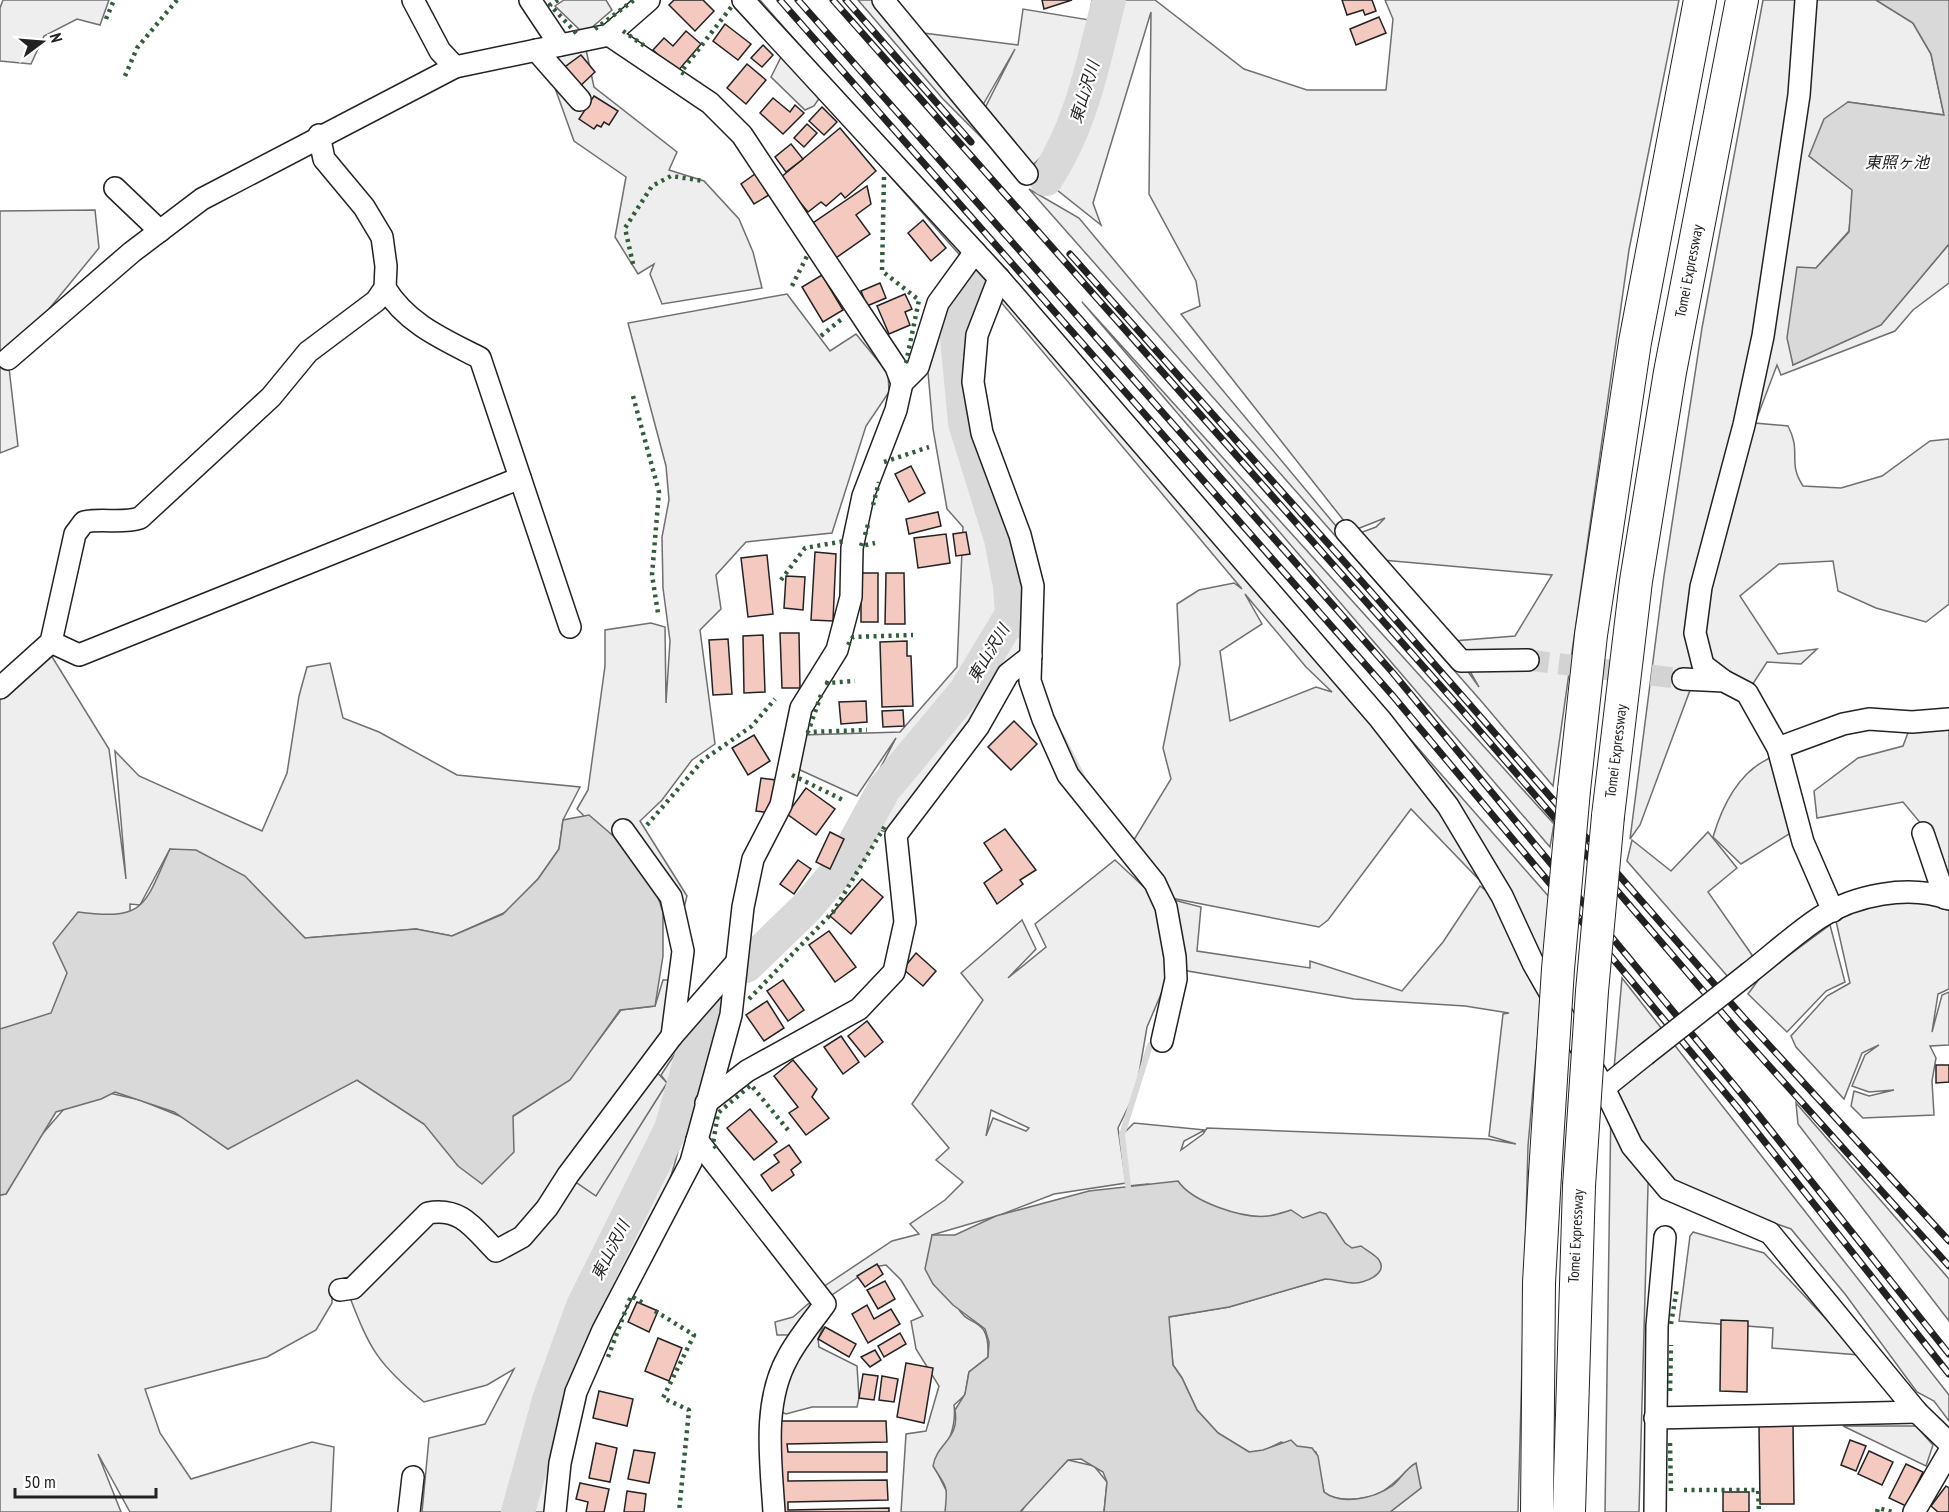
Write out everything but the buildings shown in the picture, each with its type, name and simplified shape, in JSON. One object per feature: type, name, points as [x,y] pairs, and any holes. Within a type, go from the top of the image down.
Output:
[{"type":"highway","points":[[1537,1512],[1539,1283],[1558,969],[1574,790],[1591,635],[1635,342],[1700,0]]},
{"type":"highway","name":"Tomei Expressway","points":[[1569,1512],[1578,1186],[1608,816],[1636,581],[1670,372],[1742,0]]},
{"type":"street","points":[[412,0],[440,51],[454,67]]},
{"type":"street","points":[[530,0],[560,45]]},
{"type":"street","points":[[8,359],[160,231],[202,199],[319,135],[454,67],[609,35],[649,0]]},
{"type":"street","points":[[743,0],[999,278],[1380,719],[1448,806],[1502,896],[1533,963],[1604,1088],[1632,1146],[1668,1189],[1770,1233],[1917,1412],[1949,1443]]},
{"type":"street","points":[[883,0],[1027,174]]},
{"type":"street","points":[[1806,0],[1799,95],[1763,336],[1744,425],[1701,587],[1695,633],[1703,665],[1724,681],[1748,693],[1778,748],[1803,842],[1833,911]]},
{"type":"street","points":[[609,35],[710,103],[742,135],[896,367],[902,383]]},
{"type":"street","points":[[536,50],[580,100]]},
{"type":"street","points":[[0,688],[51,642],[75,534],[84,522],[96,520],[125,523],[140,518],[271,397],[308,352],[376,301],[385,288],[386,266],[382,237],[364,207],[324,159],[319,135]]},
{"type":"street","points":[[115,188],[160,231]]},
{"type":"street","points":[[555,1512],[560,1463],[576,1392],[603,1330],[691,1162],[731,1015],[743,908],[753,859],[781,805],[801,708],[837,650],[851,597],[852,548],[862,496],[896,410],[902,383],[918,367],[938,303],[975,252]]},
{"type":"street","points":[[999,278],[977,334],[973,382],[982,433],[1020,535],[1033,586],[1030,681],[1043,719],[1068,775],[1155,883],[1166,907],[1175,957],[1176,979],[1162,1041]]},
{"type":"street","points":[[385,288],[396,306],[419,325],[480,358],[570,627]]},
{"type":"street","points":[[51,642],[79,655],[520,478]]},
{"type":"street","points":[[1346,531],[1461,661],[1528,660]]},
{"type":"street","points":[[706,1103],[747,1071],[859,1010],[894,972],[905,922],[896,835],[978,727],[1008,674],[1031,656]]},
{"type":"street","points":[[1683,679],[1724,681]]},
{"type":"street","points":[[1778,748],[1843,724],[1869,719],[1912,722],[1949,719]]},
{"type":"street","points":[[623,830],[671,897],[683,951],[672,1035]]},
{"type":"street","points":[[1923,833],[1947,898]]},
{"type":"street","points":[[1604,1088],[1819,918],[1855,902],[1909,891],[1947,898]]},
{"type":"street","points":[[340,1290],[354,1288],[428,1213],[440,1211],[466,1219],[496,1251],[522,1237],[547,1208],[568,1175],[672,1035],[736,963]]},
{"type":"street","points":[[697,1140],[825,1304],[787,1357],[773,1398],[770,1449],[774,1512]]},
{"type":"street","points":[[1655,1512],[1657,1326],[1665,1237]]},
{"type":"street","points":[[1655,1418],[1917,1412]]},
{"type":"street","points":[[1914,1512],[1949,1452]]},
{"type":"street","points":[[409,1512],[413,1477]]},
{"type":"shaded area","points":[[3,0],[109,0],[100,25],[77,19],[44,36],[31,64],[0,61],[0,8]]},
{"type":"shaded area","points":[[564,0],[606,0],[612,10],[590,29],[580,30],[555,6]]},
{"type":"shaded area","points":[[734,0],[760,0],[1550,898],[1528,1146],[1518,1512],[1390,1512],[1421,1488],[1413,1465],[1388,1488],[1373,1496],[1351,1499],[1336,1498],[1324,1492],[1316,1452],[1281,1442],[1263,1451],[1249,1452],[1218,1433],[1197,1410],[1182,1378],[1173,1365],[1168,1317],[1229,1307],[1325,1279],[1341,1279],[1353,1283],[1258,1228],[1148,1184],[1128,1186],[1122,1135],[1134,1123],[1205,1130],[1184,1141],[1181,1150],[1203,1134],[1207,1128],[1487,1139],[1516,1144],[1489,1136],[1503,1014],[1509,1013],[1465,1006],[1354,999],[1182,970],[1166,898],[1201,907],[1197,951],[1310,968],[1310,961],[1402,991],[1443,942],[1480,886],[1488,892],[1486,887],[1411,809],[1328,920],[1319,927],[1166,897],[1132,843],[1171,779],[1163,748],[1180,664],[1177,604],[1199,590],[1234,583],[1242,589],[990,289],[973,382],[1033,586],[1031,656],[896,835],[859,824],[860,807],[896,738],[857,796],[798,769],[802,735],[900,732],[957,667],[963,527],[947,509],[933,429],[928,372],[941,330],[973,270],[820,97],[814,106],[805,110],[771,77],[782,55]],"holes":[[[1245,594],[1306,667],[1332,692],[1316,687],[1230,721],[1220,651],[1262,624]]]},
{"type":"shaded area","points":[[858,0],[881,0],[1001,157],[943,99]]},
{"type":"shaded area","points":[[1092,0],[1155,0],[1244,69],[1307,90],[1386,90],[1393,19],[1385,0],[1679,0],[1629,250],[1553,786],[1482,702],[1029,189],[1079,218],[1346,538],[1459,659],[1479,687],[1453,641],[1515,636],[1552,575],[1382,560],[1357,534],[1376,527],[1385,518],[1352,531],[1181,314],[1200,306],[1196,281],[1149,194],[1151,12],[1093,203],[1101,225],[1032,170],[1041,157],[1028,170],[985,108],[1015,49],[980,110],[923,33],[1018,45],[1023,9],[1089,20]]},
{"type":"shaded area","points":[[1763,0],[1876,0],[1913,23],[1931,54],[1944,115],[1848,102],[1809,156],[1853,190],[1849,231],[1816,268],[1793,365],[1881,325],[1949,244],[1949,283],[1913,310],[1895,331],[1781,375],[1777,365],[1755,423],[1788,426],[1794,443],[1798,478],[1803,486],[1841,488],[1882,476],[1930,441],[1949,439],[1949,604],[1926,622],[1876,608],[1838,591],[1833,561],[1779,564],[1740,596],[1778,654],[1817,649],[1801,664],[1767,662],[1747,693],[1703,665],[1698,578],[1699,666],[1640,825],[1630,839],[1664,576],[1702,328]]},
{"type":"shaded area","points":[[584,40],[594,87],[677,152],[669,170],[704,181],[739,219],[753,252],[762,288],[662,304],[650,274],[654,264],[638,274],[615,237],[626,177],[574,141],[541,49]]},
{"type":"shaded area","points":[[95,210],[99,248],[8,359],[18,446],[0,453],[0,211]]},
{"type":"shaded area","points":[[787,294],[830,351],[856,334],[888,373],[889,392],[866,426],[832,533],[746,542],[716,575],[721,609],[700,630],[715,744],[692,760],[662,800],[640,821],[687,896],[680,924],[663,918],[625,857],[577,809],[588,790],[605,666],[605,630],[651,623],[665,627],[666,703],[670,641],[663,588],[662,537],[669,500],[666,466],[628,323]]},
{"type":"shaded area","points":[[1082,302],[1554,824],[1550,847]]},
{"type":"shaded area","points":[[46,647],[109,749],[126,879],[115,751],[139,776],[262,831],[287,773],[299,696],[307,667],[330,663],[343,718],[379,732],[457,775],[580,787],[563,820],[559,849],[538,879],[506,912],[452,936],[416,929],[305,938],[276,911],[170,849],[140,905],[130,904],[130,912],[0,1080],[0,692]]},
{"type":"shaded area","points":[[1912,722],[1949,722],[1949,901],[1928,832],[1903,802],[1817,818],[1814,791],[1858,758],[1903,746]]},
{"type":"shaded area","points":[[1777,755],[1797,829],[1741,864],[1713,837],[1717,824],[1728,799],[1744,777],[1754,768]]},
{"type":"shaded area","points":[[1708,832],[1737,868],[1708,892],[1752,955],[1750,963],[1729,978],[1627,861],[1632,840],[1671,871]]},
{"type":"shaded area","points":[[1115,860],[1159,901],[1167,980],[1147,1027],[1136,1091],[1118,1128],[1126,1183],[1054,1194],[1000,1215],[932,1235],[957,1306],[986,1334],[988,1357],[969,1372],[965,1395],[954,1405],[954,1422],[950,1437],[934,1466],[948,1494],[949,1512],[901,1512],[906,1434],[926,1431],[939,1386],[916,1349],[911,1321],[923,1316],[901,1280],[886,1265],[873,1267],[823,1301],[820,1289],[892,1241],[919,1234],[910,1224],[945,1200],[963,1182],[936,1160],[949,1148],[912,1104],[983,1000],[961,973],[1022,920],[1036,949],[1008,978],[1046,947],[1035,924]],"holes":[[[991,1110],[1029,1128],[1026,1131],[993,1118],[986,1136]]]},
{"type":"shaded area","points":[[1869,901],[1949,903],[1949,989],[1938,994],[1932,1032],[1942,995],[1949,992],[1949,1045],[1930,1046],[1936,1058],[1932,1081],[1934,1115],[1863,1118],[1851,1106],[1854,1091],[1869,1096],[1894,1090],[1869,1092],[1852,1086],[1865,1055],[1879,1045],[1862,1053],[1844,1099],[1796,1047],[1791,1036],[1827,996],[1850,983],[1836,921]]},
{"type":"shaded area","points":[[1830,925],[1845,982],[1826,991],[1787,1032],[1748,994],[1762,975]]},
{"type":"shaded area","points":[[1622,978],[1949,1395],[1949,1421],[1934,1401],[1917,1392],[1845,1294],[1791,1229],[1678,1189],[1649,1150],[1639,1512],[1605,1512],[1611,1103]]},
{"type":"shaded area","points":[[663,980],[683,980],[671,1037],[567,1176],[595,1195],[667,1083],[661,1075],[715,993],[720,1001],[652,1236],[603,1330],[556,1512],[422,1512],[429,1438],[485,1424],[514,1369],[487,1385],[424,1402],[396,1377],[377,1355],[363,1330],[349,1295],[440,1211],[372,1272],[332,1292],[332,1303],[316,1330],[267,1357],[145,1389],[160,1433],[191,1479],[312,1442],[334,1447],[331,1512],[130,1512],[98,1454],[121,1512],[0,1512],[0,1195],[6,1194],[38,1139],[83,1087],[140,1100],[182,1117],[228,1149],[288,1099],[357,1080],[424,1124],[512,1117],[555,1089],[595,1045],[621,1010],[655,1006]]},
{"type":"shaded area","points":[[650,1065],[667,1083],[596,1196],[567,1176]]},
{"type":"shaded area","points":[[1796,1103],[1949,1279],[1949,1321],[1798,1124]]},
{"type":"shaded area","points":[[1693,1232],[1764,1253],[1860,1355],[1772,1348],[1773,1328],[1679,1321],[1690,1236]]},
{"type":"shaded area","points":[[817,1302],[823,1327],[818,1339],[819,1347],[857,1366],[859,1398],[857,1407],[812,1407],[786,1414],[776,1410],[802,1335],[777,1335],[775,1322],[793,1317],[808,1304]]},
{"type":"shaded area","points":[[1843,1426],[1916,1426],[1933,1445],[1926,1466]]},
{"type":"shaded area","points":[[1068,1460],[1094,1466],[1107,1482],[1104,1512],[1021,1512],[1033,1495]]},
{"type":"water","name":"東照ヶ池","points":[[1876,0],[1949,0],[1949,244],[1881,325],[1793,365],[1787,338],[1797,267],[1816,268],[1849,232],[1852,190],[1809,156],[1824,119],[1848,102],[1944,115],[1931,54],[1913,23]]},
{"type":"water","points":[[589,815],[647,865],[663,912],[663,956],[655,1006],[620,1010],[570,1080],[513,1116],[514,1152],[482,1184],[458,1166],[424,1124],[357,1080],[228,1149],[174,1112],[115,1092],[101,1099],[56,1112],[6,1194],[0,1195],[0,1029],[51,1013],[67,973],[53,943],[78,912],[118,914],[131,911],[140,905],[148,896],[170,849],[196,850],[245,876],[305,938],[416,929],[452,936],[503,914],[538,879],[559,849],[563,820]]},
{"type":"water","points":[[1178,1181],[1194,1196],[1219,1208],[1245,1215],[1268,1216],[1291,1210],[1303,1218],[1320,1212],[1326,1214],[1345,1243],[1352,1248],[1361,1246],[1376,1256],[1381,1265],[1378,1274],[1363,1282],[1350,1283],[1325,1279],[1229,1307],[1169,1317],[1173,1365],[1182,1378],[1197,1410],[1218,1433],[1249,1452],[1263,1450],[1291,1440],[1297,1446],[1312,1448],[1318,1456],[1324,1492],[1339,1499],[1358,1499],[1377,1494],[1392,1486],[1416,1463],[1421,1488],[1390,1512],[1104,1512],[1107,1482],[1103,1472],[1081,1459],[1068,1460],[1020,1512],[945,1512],[945,1487],[933,1466],[935,1458],[954,1428],[955,1410],[965,1394],[969,1372],[988,1357],[989,1342],[985,1329],[953,1305],[933,1284],[925,1269],[932,1235],[955,1235],[996,1216],[1089,1191]]},
{"type":"waterway","name":"東山沢川","points":[[1046,179],[1078,115],[1092,70],[1109,0]]},
{"type":"waterway","name":"東山沢川","points":[[746,966],[807,907],[842,866],[884,789],[965,692],[1012,614],[1010,586],[1001,539],[965,423],[957,337],[979,271]]},
{"type":"waterway","points":[[1012,614],[1018,635]]},
{"type":"waterway","points":[[1062,737],[1085,782]]},
{"type":"waterway","name":"東山沢川","points":[[518,1512],[549,1400],[583,1306],[671,1129],[702,1019],[719,997]]},
{"type":"waterway","points":[[1128,1186],[1122,1135],[1150,1045]]},
{"type":"tunnel","points":[[1528,660],[1683,679]]},
{"type":"railway","points":[[780,0],[1393,696],[1737,1107],[1949,1374]]},
{"type":"railway","points":[[798,0],[1393,673],[1749,1103],[1949,1354]]},
{"type":"railway","points":[[833,0],[1461,709],[1735,1028],[1949,1266]]},
{"type":"railway","points":[[846,0],[971,142]]},
{"type":"railway","points":[[1070,254],[1373,594],[1744,1018],[1949,1241]]},
{"type":"hedge","points":[[106,19],[114,0]]},
{"type":"hedge","points":[[125,76],[137,48],[177,0]]},
{"type":"hedge","points":[[558,0],[550,5],[578,35]]},
{"type":"hedge","points":[[595,29],[634,0]]},
{"type":"hedge","points":[[684,74],[681,72],[732,6]]},
{"type":"hedge","points":[[623,31],[646,47]]},
{"type":"hedge","points":[[633,264],[625,228],[652,186],[671,176],[704,181]]},
{"type":"hedge","points":[[884,177],[882,271],[919,300],[906,363]]},
{"type":"hedge","points":[[792,286],[808,254]]},
{"type":"hedge","points":[[821,336],[843,318]]},
{"type":"hedge","points":[[633,396],[659,492],[652,575],[658,613]]},
{"type":"hedge","points":[[884,462],[929,447]]},
{"type":"hedge","points":[[873,505],[879,482]]},
{"type":"hedge","points":[[865,535],[869,521]]},
{"type":"hedge","points":[[781,580],[805,548],[845,541]]},
{"type":"hedge","points":[[862,543],[861,546],[875,543]]},
{"type":"hedge","points":[[848,645],[853,637],[913,635]]},
{"type":"hedge","points":[[828,681],[827,683],[855,681]]},
{"type":"hedge","points":[[821,695],[808,732],[867,730]]},
{"type":"hedge","points":[[647,825],[703,760],[752,726],[775,699]]},
{"type":"hedge","points":[[792,775],[843,800]]},
{"type":"hedge","points":[[749,999],[833,912],[885,826]]},
{"type":"hedge","points":[[716,1148],[713,1144],[718,1113],[751,1085],[788,1130]]},
{"type":"hedge","points":[[1671,1324],[1677,1288]]},
{"type":"hedge","points":[[608,1357],[631,1296],[643,1303]]},
{"type":"hedge","points":[[655,1311],[694,1335],[663,1398],[689,1410],[679,1512]]},
{"type":"hedge","points":[[1670,1391],[1671,1345]]},
{"type":"hedge","points":[[1670,1443],[1671,1492]]},
{"type":"hedge","points":[[1684,1490],[1758,1490],[1759,1512]]},
{"type":"hedge","points":[[1877,1512],[1878,1508],[1893,1512]]}]
